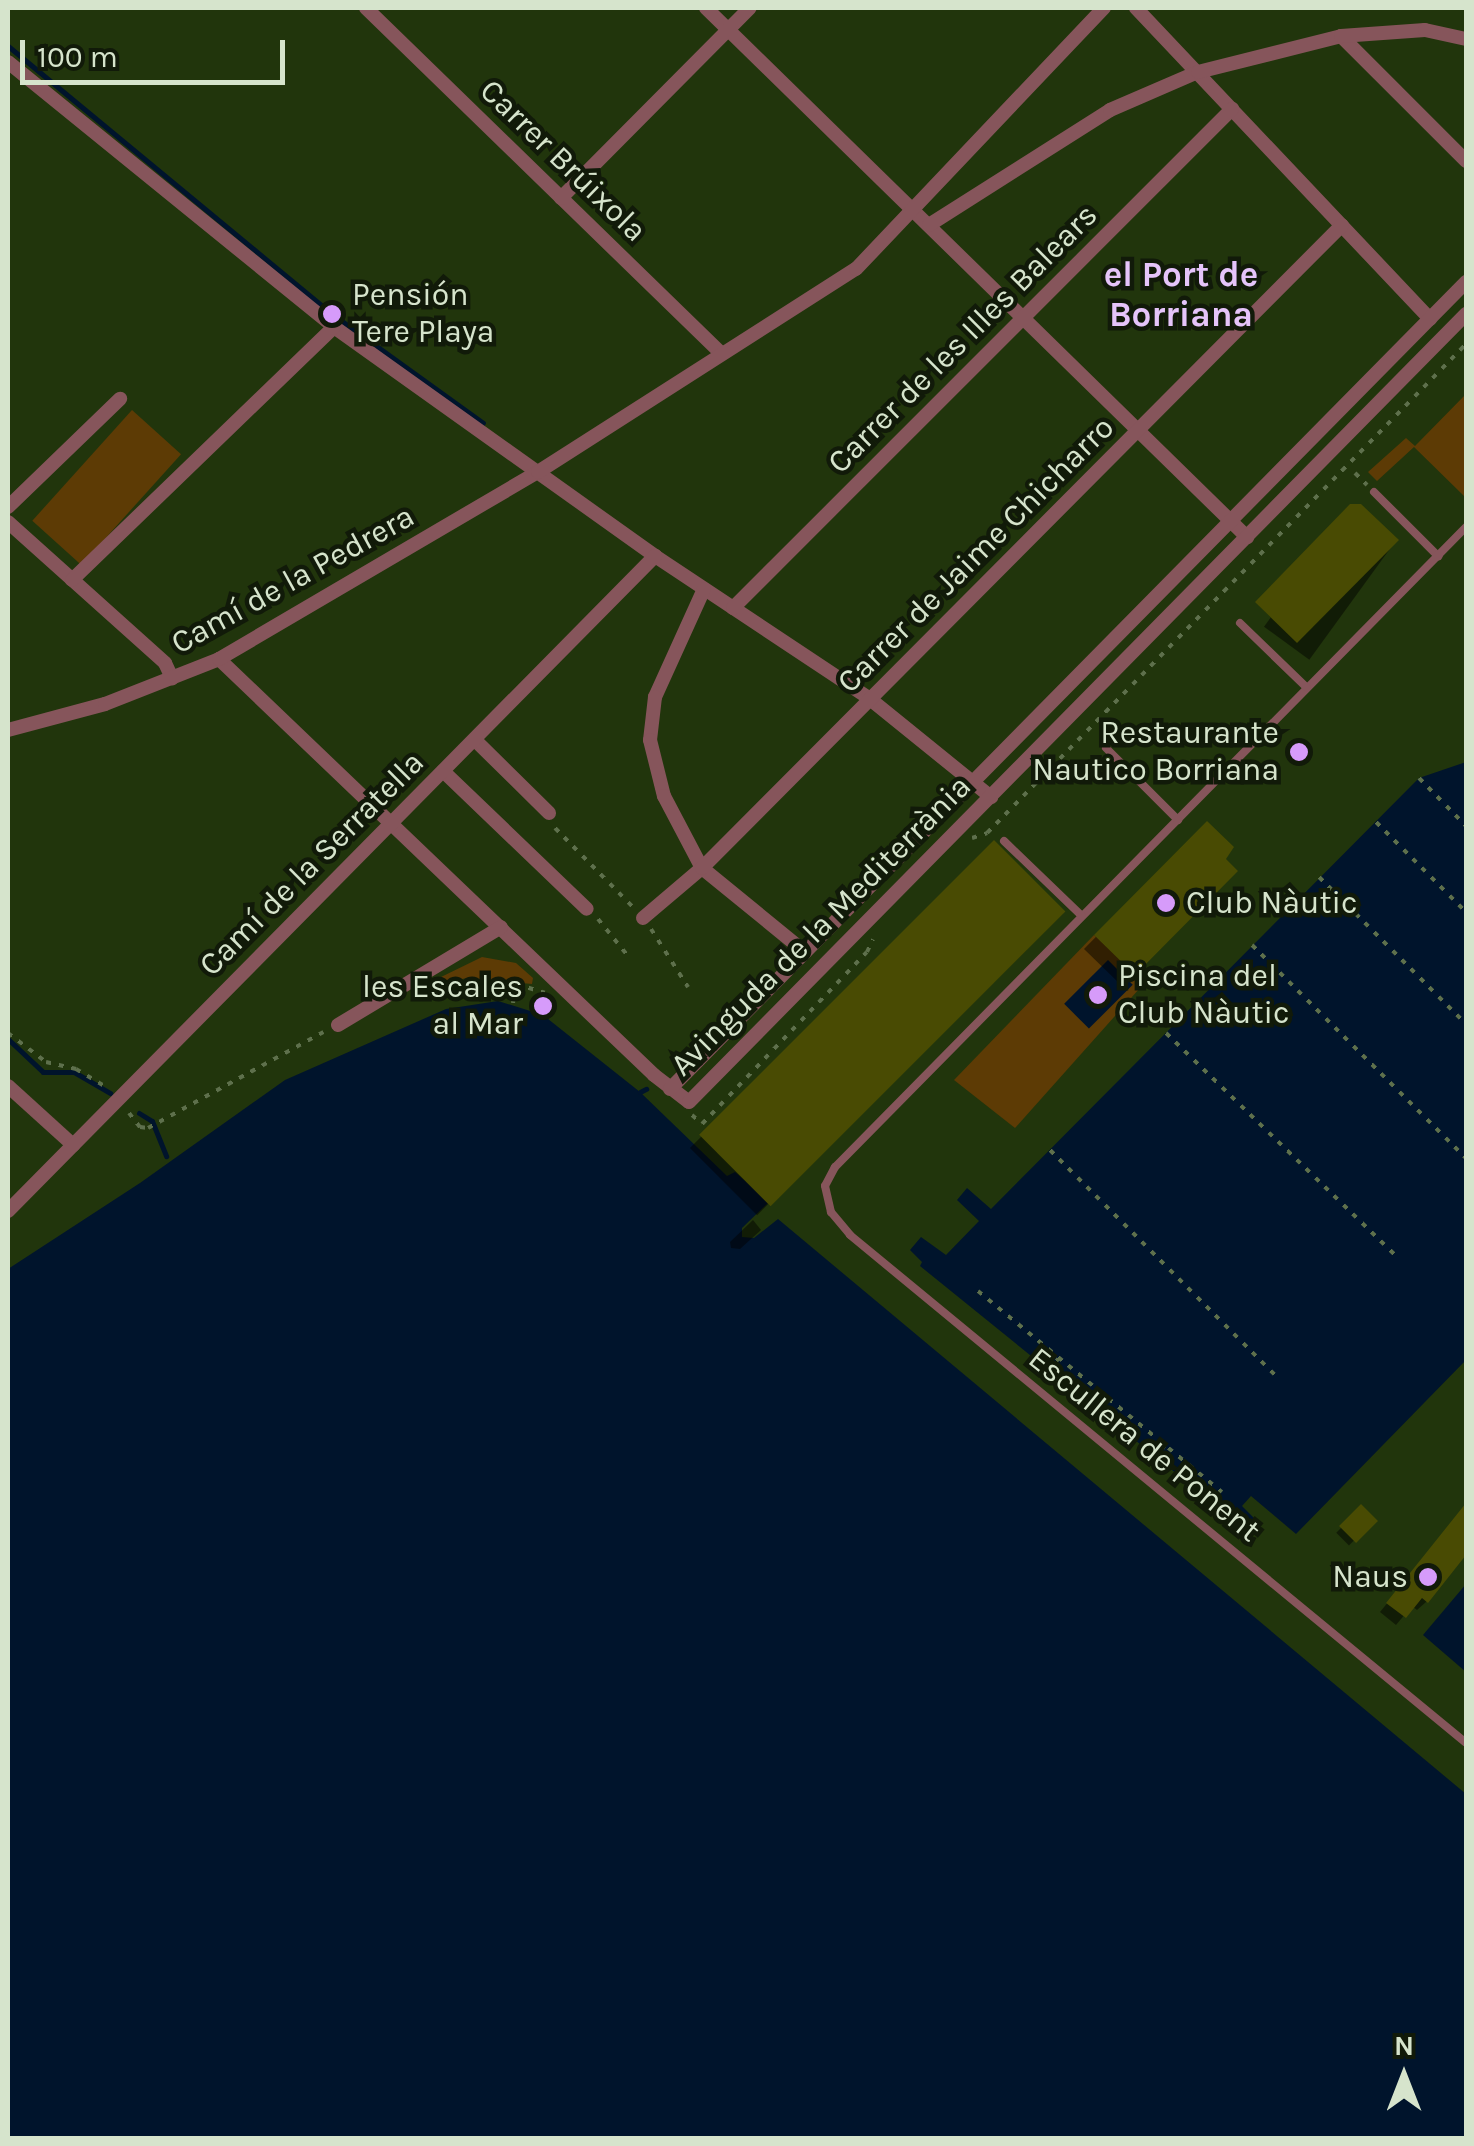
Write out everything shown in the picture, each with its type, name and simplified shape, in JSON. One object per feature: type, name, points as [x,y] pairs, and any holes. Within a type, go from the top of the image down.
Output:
[{"type":"street","name":"Carrer Brúixola","points":[[366,8],[722,354]]},
{"type":"street","points":[[706,8],[1247,536]]},
{"type":"street","points":[[561,198],[750,8]]},
{"type":"street","name":"Camí de la Pedrera","points":[[8,730],[105,704],[219,659],[538,472],[856,269],[1104,8]]},
{"type":"street","points":[[1136,8],[1430,319]]},
{"type":"street","points":[[929,226],[1110,110],[1198,72],[1341,36],[1425,30],[1466,39]]},
{"type":"street","points":[[1341,36],[1466,161]]},
{"type":"street","points":[[8,62],[334,326],[655,556],[870,699],[992,797]]},
{"type":"street","name":"Carrer de les Illes Balears","points":[[733,608],[1232,108]]},
{"type":"street","name":"Carrer de Jaime Chicharro","points":[[644,918],[702,868],[1342,226]]},
{"type":"street","name":"Avinguda de la Mediterrània","points":[[1466,282],[670,1089],[689,1102],[1466,314]]},
{"type":"street","points":[[72,580],[334,326]]},
{"type":"street","points":[[8,507],[120,400]]},
{"type":"street","points":[[8,522],[165,664],[172,678]]},
{"type":"street","name":"Camí de la Serratella","points":[[8,1212],[655,556]]},
{"type":"street","points":[[704,589],[655,697],[650,740],[664,796],[702,868],[805,952]]},
{"type":"street","points":[[219,659],[670,1089]]},
{"type":"street","points":[[475,740],[549,813]]},
{"type":"street","points":[[443,771],[587,910]]},
{"type":"street","points":[[338,1025],[501,927]]},
{"type":"street","points":[[8,1086],[73,1145]]},
{"type":"lane","points":[[1374,492],[1438,556]]},
{"type":"lane","points":[[1004,841],[1082,916],[1466,528]]},
{"type":"lane","points":[[1240,623],[1307,688]]},
{"type":"lane","points":[[1106,748],[1178,820]]},
{"type":"lane","name":"Escullera de Ponent","points":[[1082,916],[835,1167],[826,1186],[831,1212],[850,1235],[1466,1743]]},
{"type":"path","points":[[959,842],[987,833],[1466,344]]},
{"type":"path","points":[[1418,778],[1466,826]]},
{"type":"path","points":[[549,813],[546,818],[644,918],[688,987]]},
{"type":"path","points":[[1376,822],[1466,912]]},
{"type":"path","points":[[1319,877],[1466,1024]]},
{"type":"path","points":[[587,910],[616,936],[628,956]]},
{"type":"path","points":[[689,1112],[702,1124],[866,952],[879,925]]},
{"type":"path","points":[[1252,944],[1466,1158]]},
{"type":"path","points":[[478,982],[478,1002]]},
{"type":"path","points":[[414,999],[444,987],[478,982],[516,984],[552,996],[563,1004]]},
{"type":"path","points":[[513,1003],[516,984]]},
{"type":"path","points":[[543,1015],[552,996]]},
{"type":"path","points":[[8,1033],[46,1062],[76,1069],[118,1099],[140,1127],[148,1128],[338,1025]]},
{"type":"path","points":[[1166,1033],[1395,1256]]},
{"type":"path","points":[[1050,1150],[1278,1378]]},
{"type":"path","points":[[978,1291],[1222,1492]]},
{"type":"path","points":[[1048,1371],[1059,1359]]},
{"type":"path","points":[[1155,1459],[1164,1446]]},
{"type":"shaded area","points":[[1466,394],[1464,496],[1414,447],[1377,481],[1368,472],[1406,438],[1415,446]]},
{"type":"shaded area","points":[[132,410],[181,454],[81,565],[32,521]]},
{"type":"shaded area","points":[[1094,935],[1148,979],[1015,1128],[954,1080]]},
{"type":"shaded area","points":[[482,957],[516,963],[533,978],[532,984],[467,978],[444,983],[441,977]]},
{"type":"water","points":[[1466,762],[1466,1360],[1296,1534],[1251,1496],[1242,1506],[1254,1518],[1245,1529],[920,1266],[922,1262],[910,1250],[921,1237],[946,1255],[979,1221],[957,1200],[967,1188],[991,1209],[1419,778]]},
{"type":"water","name":"Piscina del Club Nàutic","points":[[1108,960],[1133,985],[1089,1029],[1064,1004]]},
{"type":"water","points":[[498,1001],[543,1015],[640,1092],[727,1176],[735,1172],[769,1202],[742,1228],[742,1237],[754,1238],[778,1219],[1466,1794],[1466,2138],[8,2138],[8,1269],[140,1183],[285,1080],[446,1009]]},
{"type":"water","points":[[1466,1584],[1466,1672],[1423,1635]]},
{"type":"building","points":[[1350,504],[1361,504],[1399,540],[1297,643],[1255,602]]},
{"type":"building","name":"Club Nàutic","points":[[1207,821],[1234,847],[1226,859],[1238,871],[1135,975],[1094,935]]},
{"type":"building","points":[[994,840],[1065,911],[771,1206],[699,1135]]},
{"type":"building","name":"Naus","points":[[1466,1503],[1466,1555],[1428,1603],[1422,1598],[1406,1618],[1386,1603]]},
{"type":"building","points":[[1361,1504],[1378,1521],[1356,1543],[1339,1526]]},
{"type":"waterway","points":[[8,46],[332,314],[483,423]]},
{"type":"waterway","points":[[8,1039],[43,1072],[74,1072],[110,1093]]},
{"type":"waterway","points":[[640,1092],[646,1089]]},
{"type":"waterway","points":[[139,1113],[152,1121],[166,1156]]},
{"type":"place","name":"Pensión Tere Playa","points":[[332,314]]},
{"type":"place","name":"Restaurante Nautico Borriana","points":[[1299,752]]},
{"type":"place","name":"Club Nàutic","points":[[1166,903]]},
{"type":"place","name":"Piscina del Club Nàutic","points":[[1098,995]]},
{"type":"place","name":"les Escales al Mar","points":[[543,1006]]},
{"type":"place","name":"Naus","points":[[1428,1577]]},
{"type":"district","name":"el Port de Borriana","points":[[1181,295]]}]
